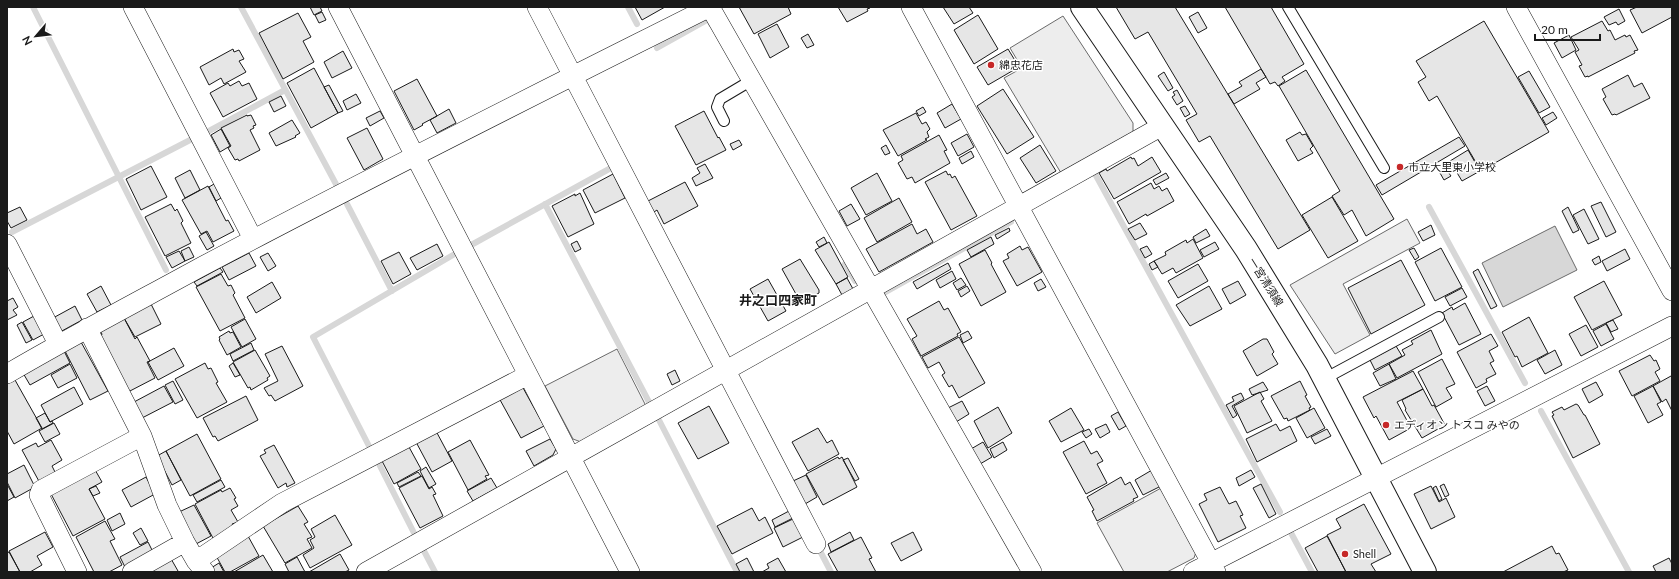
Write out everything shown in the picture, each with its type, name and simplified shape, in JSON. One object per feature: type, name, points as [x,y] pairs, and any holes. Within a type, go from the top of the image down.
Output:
[{"type":"main road","name":"一宮清須線","points":[[1082,7],[1246,249],[1324,378],[1425,572]]},
{"type":"street","points":[[133,7],[253,239]]},
{"type":"street","points":[[338,7],[630,572]]},
{"type":"street","points":[[536,7],[816,544]]},
{"type":"street","points":[[7,374],[87,328],[253,239],[710,7],[1032,572]]},
{"type":"street","points":[[911,7],[1214,567]]},
{"type":"street","points":[[1516,7],[1672,291]]},
{"type":"street","points":[[366,572],[1162,126]]},
{"type":"street","points":[[7,244],[58,344]]},
{"type":"street","points":[[1193,572],[1214,567],[1377,478],[1672,326]]},
{"type":"street","points":[[87,328],[142,436],[167,505],[185,542],[200,566],[282,502],[528,375]]},
{"type":"street","points":[[78,572],[39,496],[41,490],[142,436]]},
{"type":"street","points":[[132,572],[185,542]]},
{"type":"lane","points":[[1288,7],[1384,168]]},
{"type":"lane","points":[[724,121],[717,108],[720,99],[752,80]]},
{"type":"lane","points":[[1324,378],[1440,317]]},
{"type":"shaded area","points":[[1063,16],[1133,123],[1133,134],[1061,173],[1004,78],[1022,68],[1010,48]]},
{"type":"shaded area","points":[[1407,219],[1420,243],[1343,284],[1370,335],[1335,354],[1290,285]]},
{"type":"shaded area","points":[[1555,226],[1577,270],[1503,307],[1482,263]]},
{"type":"shaded area","points":[[617,349],[646,406],[581,442],[573,439],[545,386]]},
{"type":"shaded area","points":[[1163,487],[1197,549],[1194,558],[1167,572],[1124,572],[1097,523]]},
{"type":"building","points":[[310,7],[320,7],[322,11],[314,15]]},
{"type":"building","points":[[635,7],[665,7],[642,20]]},
{"type":"building","points":[[739,7],[788,7],[791,14],[754,34]]},
{"type":"building","points":[[838,7],[870,8],[867,9],[868,11],[847,22]]},
{"type":"building","points":[[943,7],[969,7],[973,13],[954,24]]},
{"type":"building","points":[[1116,7],[1175,7],[1310,230],[1278,249],[1210,136],[1199,142],[1186,120],[1197,114],[1148,32],[1135,39]]},
{"type":"building","points":[[1225,7],[1271,7],[1304,64],[1282,77],[1285,81],[1278,86],[1275,82],[1270,84]]},
{"type":"building","points":[[1637,7],[1672,7],[1672,17],[1642,33],[1630,10]]},
{"type":"building","points":[[1619,9],[1625,21],[1618,25],[1616,22],[1609,25],[1604,17]]},
{"type":"building","points":[[322,12],[326,20],[319,23],[315,15]]},
{"type":"building","points":[[1198,12],[1207,28],[1198,33],[1189,17]]},
{"type":"building","points":[[298,13],[311,37],[303,41],[314,62],[283,79],[259,33]]},
{"type":"building","points":[[978,15],[998,49],[974,64],[954,30]]},
{"type":"building","points":[[1484,21],[1549,132],[1481,171],[1437,96],[1429,101],[1418,82],[1426,77],[1416,61]]},
{"type":"building","points":[[1602,21],[1608,31],[1610,30],[1615,40],[1625,35],[1626,37],[1630,35],[1638,50],[1634,51],[1635,53],[1588,77],[1585,77],[1579,66],[1582,65],[1575,52],[1579,50],[1571,37]]},
{"type":"building","points":[[777,24],[789,47],[770,58],[758,34]]},
{"type":"building","points":[[808,34],[814,45],[807,48],[801,38]]},
{"type":"building","points":[[1569,35],[1576,50],[1562,58],[1554,43]]},
{"type":"building","points":[[233,49],[234,52],[239,50],[244,59],[239,61],[246,72],[224,84],[221,78],[209,85],[200,67]]},
{"type":"building","points":[[1008,49],[1019,67],[988,85],[977,67]]},
{"type":"building","points":[[343,51],[352,68],[332,78],[324,62]]},
{"type":"building","points":[[314,68],[338,113],[311,128],[287,83]]},
{"type":"building","points":[[1261,69],[1266,77],[1256,83],[1260,89],[1234,104],[1228,94],[1242,86],[1239,82]]},
{"type":"building","points":[[1306,70],[1394,219],[1366,236],[1352,210],[1344,215],[1332,196],[1340,191],[1279,86]]},
{"type":"building","points":[[1529,71],[1550,107],[1539,113],[1518,77]]},
{"type":"building","points":[[1164,72],[1173,88],[1168,91],[1158,76]]},
{"type":"building","points":[[1628,75],[1634,87],[1642,83],[1650,98],[1616,115],[1612,115],[1603,99],[1606,97],[1602,89]]},
{"type":"building","points":[[417,79],[437,116],[414,130],[394,91]]},
{"type":"building","points":[[239,81],[242,86],[249,83],[257,99],[223,117],[210,93],[228,83],[230,86]]},
{"type":"building","points":[[329,85],[343,111],[338,113],[324,87]]},
{"type":"building","points":[[1003,89],[1034,137],[1007,154],[977,106]]},
{"type":"building","points":[[1177,90],[1183,101],[1177,105],[1172,97],[1175,95],[1173,92]]},
{"type":"building","points":[[356,94],[361,103],[347,110],[343,101]]},
{"type":"building","points":[[281,96],[286,106],[274,112],[269,102]]},
{"type":"building","points":[[952,104],[961,119],[945,128],[937,113]]},
{"type":"building","points":[[1185,106],[1190,114],[1185,117],[1180,108]]},
{"type":"building","points":[[923,107],[926,112],[919,116],[916,111]]},
{"type":"building","points":[[449,109],[456,123],[437,133],[430,120]]},
{"type":"building","points":[[380,111],[384,118],[370,126],[366,118]]},
{"type":"building","points":[[704,111],[726,150],[696,165],[675,126]]},
{"type":"building","points":[[1553,112],[1557,118],[1546,125],[1542,118]]},
{"type":"building","points":[[916,113],[922,124],[926,122],[930,129],[927,132],[929,137],[925,139],[927,140],[898,156],[883,130]]},
{"type":"building","points":[[247,115],[251,115],[256,125],[250,130],[260,150],[239,161],[238,159],[235,160],[228,148],[231,146],[221,128]]},
{"type":"building","points":[[292,120],[300,133],[295,136],[296,137],[276,146],[269,133]]},
{"type":"building","points":[[367,128],[383,159],[364,170],[347,138]]},
{"type":"building","points":[[221,129],[230,146],[220,152],[211,135]]},
{"type":"building","points":[[1300,132],[1302,135],[1306,134],[1313,146],[1310,149],[1313,153],[1298,161],[1286,140]]},
{"type":"building","points":[[967,134],[974,147],[958,156],[951,143]]},
{"type":"building","points":[[939,135],[947,150],[944,151],[950,163],[915,183],[912,177],[907,179],[898,163],[903,160],[901,156]]},
{"type":"building","points":[[1459,137],[1465,146],[1382,195],[1376,185]]},
{"type":"building","points":[[739,140],[742,145],[733,150],[730,144]]},
{"type":"building","points":[[886,145],[890,153],[885,155],[881,148]]},
{"type":"building","points":[[1040,145],[1056,171],[1036,183],[1020,158]]},
{"type":"building","points":[[1468,150],[1480,171],[1462,181],[1450,161]]},
{"type":"building","points":[[971,151],[974,157],[962,164],[959,158]]},
{"type":"building","points":[[1131,157],[1132,159],[1134,158],[1138,166],[1152,157],[1161,172],[1114,199],[1099,173],[1106,169],[1107,171]]},
{"type":"building","points":[[705,164],[713,178],[696,186],[692,178],[700,173],[697,168]]},
{"type":"building","points":[[151,166],[167,197],[141,210],[126,179]]},
{"type":"building","points":[[1446,169],[1451,176],[1444,180],[1440,173]]},
{"type":"building","points":[[190,170],[200,190],[185,198],[175,178]]},
{"type":"building","points":[[946,171],[952,178],[955,176],[977,216],[951,230],[925,182]]},
{"type":"building","points":[[877,173],[892,201],[866,215],[851,188]]},
{"type":"building","points":[[1166,173],[1169,178],[1156,185],[1153,180]]},
{"type":"building","points":[[613,174],[625,198],[595,213],[583,190]]},
{"type":"building","points":[[685,182],[698,206],[664,224],[657,210],[654,212],[648,201]]},
{"type":"building","points":[[1151,183],[1154,189],[1159,186],[1162,191],[1167,188],[1174,201],[1129,224],[1117,202]]},
{"type":"building","points":[[214,184],[221,198],[216,201],[209,187]]},
{"type":"building","points":[[208,186],[226,221],[228,220],[234,231],[213,242],[207,231],[201,234],[182,200]]},
{"type":"building","points":[[580,193],[594,224],[568,237],[552,206]]},
{"type":"building","points":[[1332,197],[1358,241],[1328,258],[1302,215]]},
{"type":"building","points":[[899,198],[912,222],[877,242],[864,218]]},
{"type":"building","points":[[1601,202],[1616,232],[1606,237],[1591,206]]},
{"type":"building","points":[[171,204],[175,211],[177,209],[183,221],[181,223],[191,243],[165,256],[145,217]]},
{"type":"building","points":[[851,204],[860,219],[847,226],[839,211]]},
{"type":"building","points":[[20,207],[27,220],[11,228],[7,221],[7,213]]},
{"type":"building","points":[[1568,207],[1579,230],[1573,233],[1562,211]]},
{"type":"building","points":[[1584,209],[1599,239],[1588,244],[1573,215]]},
{"type":"building","points":[[1140,223],[1147,234],[1135,240],[1128,229]]},
{"type":"building","points":[[912,224],[917,234],[926,229],[933,242],[879,272],[866,249]]},
{"type":"building","points":[[1431,225],[1435,235],[1423,241],[1418,232]]},
{"type":"building","points":[[1009,228],[1010,231],[997,239],[995,235]]},
{"type":"building","points":[[1206,229],[1210,236],[1196,243],[1193,237]]},
{"type":"building","points":[[206,232],[214,246],[207,250],[199,236]]},
{"type":"building","points":[[824,237],[827,243],[819,247],[816,242]]},
{"type":"building","points":[[991,237],[994,244],[971,257],[967,250]]},
{"type":"building","points":[[1193,239],[1203,258],[1176,273],[1173,268],[1162,274],[1154,261],[1166,255],[1165,252],[1186,240],[1187,243]]},
{"type":"building","points":[[577,241],[581,249],[575,252],[571,244]]},
{"type":"building","points":[[829,242],[848,277],[836,284],[815,250]]},
{"type":"building","points":[[1215,242],[1219,249],[1204,257],[1200,250]]},
{"type":"building","points":[[437,244],[443,256],[417,270],[410,258]]},
{"type":"building","points":[[1020,246],[1022,250],[1028,247],[1042,272],[1017,286],[1003,261],[1009,258],[1007,254]]},
{"type":"building","points":[[1147,246],[1152,254],[1145,258],[1140,249]]},
{"type":"building","points":[[189,247],[194,257],[185,261],[181,251]]},
{"type":"building","points":[[1414,248],[1419,257],[1415,260],[1409,250]]},
{"type":"building","points":[[1441,248],[1462,287],[1435,301],[1415,262]]},
{"type":"building","points":[[1625,249],[1630,259],[1607,271],[1602,261]]},
{"type":"building","points":[[985,250],[1006,292],[981,306],[959,264]]},
{"type":"building","points":[[179,251],[185,261],[172,268],[166,257]]},
{"type":"building","points":[[399,252],[411,274],[393,284],[381,261]]},
{"type":"building","points":[[249,253],[256,266],[229,280],[222,267]]},
{"type":"building","points":[[268,253],[276,266],[268,271],[260,257]]},
{"type":"building","points":[[1599,256],[1601,262],[1595,265],[1592,260]]},
{"type":"building","points":[[800,259],[819,290],[819,293],[801,303],[782,269]]},
{"type":"building","points":[[1401,260],[1425,305],[1371,334],[1348,288]]},
{"type":"building","points":[[1154,261],[1158,267],[1152,270],[1149,264]]},
{"type":"building","points":[[948,263],[951,269],[917,289],[913,282]]},
{"type":"building","points":[[1198,264],[1208,281],[1178,298],[1168,281]]},
{"type":"building","points":[[220,268],[223,272],[197,286],[194,282]]},
{"type":"building","points":[[1478,269],[1497,306],[1491,309],[1473,272]]},
{"type":"building","points":[[952,271],[956,279],[940,288],[936,280]]},
{"type":"building","points":[[221,274],[228,286],[231,285],[235,293],[233,295],[245,318],[220,331],[196,287]]},
{"type":"building","points":[[847,278],[853,289],[842,295],[836,284]]},
{"type":"building","points":[[961,278],[966,285],[957,290],[953,283]]},
{"type":"building","points":[[768,279],[786,311],[768,321],[750,289]]},
{"type":"building","points":[[1041,279],[1046,287],[1038,291],[1034,283]]},
{"type":"building","points":[[1238,281],[1246,295],[1230,304],[1222,289]]},
{"type":"building","points":[[1604,281],[1622,315],[1592,330],[1574,297]]},
{"type":"building","points":[[272,282],[281,298],[256,313],[247,297]]},
{"type":"building","points":[[101,286],[111,305],[97,312],[87,294]]},
{"type":"building","points":[[967,286],[970,291],[961,297],[958,291]]},
{"type":"building","points":[[1209,286],[1222,309],[1190,326],[1176,305]]},
{"type":"building","points":[[1462,288],[1467,297],[1450,306],[1445,297]]},
{"type":"building","points":[[13,298],[18,307],[13,310],[17,315],[7,320],[7,301]]},
{"type":"building","points":[[939,301],[944,310],[948,308],[961,332],[957,334],[958,336],[921,356],[912,339],[917,336],[907,319]]},
{"type":"building","points":[[1465,303],[1481,334],[1459,345],[1442,313],[1452,307],[1453,310]]},
{"type":"building","points":[[151,304],[161,324],[135,337],[124,318]]},
{"type":"building","points":[[75,306],[82,320],[60,332],[53,318]]},
{"type":"building","points":[[34,316],[44,334],[33,340],[23,322]]},
{"type":"building","points":[[1529,317],[1548,353],[1522,367],[1502,332]]},
{"type":"building","points":[[124,318],[135,339],[137,337],[150,361],[147,362],[155,378],[128,392],[100,339],[102,334],[100,331]]},
{"type":"building","points":[[245,319],[256,339],[242,347],[231,327]]},
{"type":"building","points":[[1613,320],[1618,329],[1611,332],[1606,323]]},
{"type":"building","points":[[22,322],[32,340],[26,343],[17,325]]},
{"type":"building","points":[[1606,324],[1614,339],[1601,346],[1593,331]]},
{"type":"building","points":[[1586,325],[1598,347],[1581,356],[1569,334]]},
{"type":"building","points":[[1431,330],[1442,354],[1397,378],[1389,364],[1405,355],[1402,350],[1413,344],[1411,341]]},
{"type":"building","points":[[229,331],[230,333],[233,332],[241,347],[227,355],[219,340],[219,337]]},
{"type":"building","points":[[968,331],[972,338],[963,343],[960,335]]},
{"type":"building","points":[[1491,334],[1498,346],[1489,351],[1494,361],[1490,363],[1496,374],[1486,379],[1487,382],[1476,388],[1457,352]]},
{"type":"building","points":[[959,337],[985,383],[959,398],[952,385],[949,387],[942,375],[945,373],[939,362],[928,368],[922,357]]},
{"type":"building","points":[[1263,339],[1267,339],[1274,352],[1272,354],[1278,364],[1257,376],[1243,351]]},
{"type":"building","points":[[81,342],[108,391],[90,400],[65,351]]},
{"type":"building","points":[[251,343],[254,350],[233,361],[230,354]]},
{"type":"building","points":[[282,346],[303,386],[275,401],[271,395],[269,396],[264,388],[278,381],[265,354]]},
{"type":"building","points":[[1396,346],[1402,356],[1375,370],[1370,360]]},
{"type":"building","points":[[174,348],[184,366],[158,380],[148,362]]},
{"type":"building","points":[[255,350],[270,376],[267,378],[268,380],[251,390],[250,387],[248,388],[233,362]]},
{"type":"building","points":[[1555,350],[1562,365],[1545,374],[1537,360]]},
{"type":"building","points":[[64,351],[70,363],[30,385],[23,373]]},
{"type":"building","points":[[1650,355],[1654,361],[1656,360],[1660,369],[1655,372],[1660,381],[1632,396],[1619,371]]},
{"type":"building","points":[[1442,359],[1455,384],[1446,388],[1452,398],[1436,407],[1418,372]]},
{"type":"building","points":[[205,363],[208,369],[211,368],[218,382],[216,383],[227,402],[197,418],[175,379]]},
{"type":"building","points":[[233,363],[240,375],[235,377],[229,366]]},
{"type":"building","points":[[70,364],[77,378],[58,388],[51,375]]},
{"type":"building","points":[[1389,364],[1396,379],[1380,386],[1373,373]]},
{"type":"building","points":[[675,370],[680,381],[672,385],[667,374]]},
{"type":"building","points":[[1413,371],[1423,389],[1397,402],[1411,428],[1389,440],[1376,416],[1374,418],[1363,397]]},
{"type":"building","points":[[1671,376],[1672,411],[1666,399],[1662,402],[1653,386]]},
{"type":"building","points":[[15,380],[42,428],[14,444],[7,431],[7,384]]},
{"type":"building","points":[[173,381],[183,400],[175,404],[165,385]]},
{"type":"building","points":[[1300,381],[1307,395],[1305,396],[1311,407],[1309,408],[1310,410],[1288,421],[1287,418],[1284,419],[1271,396]]},
{"type":"building","points":[[1263,382],[1268,390],[1252,395],[1249,389]]},
{"type":"building","points":[[1596,382],[1603,395],[1589,403],[1582,389]]},
{"type":"building","points":[[164,386],[173,402],[142,418],[134,402]]},
{"type":"building","points":[[522,386],[544,426],[521,438],[499,398]]},
{"type":"building","points":[[1487,386],[1495,401],[1485,406],[1477,391]]},
{"type":"building","points":[[1653,386],[1661,402],[1657,404],[1663,415],[1648,423],[1634,396]]},
{"type":"building","points":[[74,387],[83,404],[50,422],[41,405]]},
{"type":"building","points":[[1423,389],[1445,425],[1422,438],[1405,410],[1406,409],[1402,400]]},
{"type":"building","points":[[1260,392],[1264,399],[1261,401],[1272,421],[1247,433],[1234,406]]},
{"type":"building","points":[[1241,393],[1244,399],[1232,406],[1237,415],[1233,418],[1226,405],[1234,401],[1232,397]]},
{"type":"building","points":[[246,396],[258,420],[218,441],[215,436],[213,437],[203,418]]},
{"type":"building","points":[[962,401],[969,414],[956,422],[948,408]]},
{"type":"building","points":[[1576,404],[1585,415],[1600,444],[1573,458],[1552,416],[1554,415],[1552,412],[1562,407],[1564,410]]},
{"type":"building","points":[[709,406],[729,443],[698,459],[678,423]]},
{"type":"building","points":[[998,407],[1012,433],[988,448],[974,421]]},
{"type":"building","points":[[1071,408],[1084,430],[1061,442],[1049,421]]},
{"type":"building","points":[[1314,408],[1325,428],[1307,438],[1296,418]]},
{"type":"building","points":[[1118,412],[1126,426],[1119,430],[1111,416]]},
{"type":"building","points":[[45,413],[50,422],[52,421],[53,423],[42,429],[36,418]]},
{"type":"building","points":[[54,423],[60,434],[45,442],[39,431]]},
{"type":"building","points":[[1106,424],[1110,432],[1100,438],[1095,429]]},
{"type":"building","points":[[1276,424],[1280,431],[1290,426],[1297,441],[1257,462],[1246,439]]},
{"type":"building","points":[[818,428],[827,443],[832,440],[839,454],[808,471],[792,442]]},
{"type":"building","points":[[1089,429],[1092,434],[1086,438],[1082,432]]},
{"type":"building","points":[[1327,429],[1331,436],[1315,444],[1311,437]]},
{"type":"building","points":[[436,431],[452,461],[432,472],[416,442]]},
{"type":"building","points":[[197,434],[221,479],[190,496],[166,451]]},
{"type":"building","points":[[550,439],[556,449],[553,455],[534,466],[526,451]]},
{"type":"building","points":[[51,440],[62,460],[52,466],[57,476],[41,485],[22,450],[36,443],[38,447]]},
{"type":"building","points":[[470,440],[489,475],[485,476],[487,479],[468,490],[448,452]]},
{"type":"building","points":[[1084,441],[1091,454],[1097,451],[1103,461],[1097,464],[1107,483],[1086,494],[1063,452]]},
{"type":"building","points":[[983,442],[992,457],[980,464],[971,449]]},
{"type":"building","points":[[1003,442],[1007,450],[994,458],[990,449]]},
{"type":"building","points":[[274,445],[295,483],[287,487],[286,483],[278,488],[260,456],[266,453],[264,450]]},
{"type":"building","points":[[409,447],[421,469],[394,484],[382,461]]},
{"type":"building","points":[[166,451],[181,480],[172,485],[157,456]]},
{"type":"building","points":[[838,457],[839,459],[842,457],[857,487],[823,505],[806,474]]},
{"type":"building","points":[[848,458],[859,479],[855,481],[843,460]]},
{"type":"building","points":[[24,465],[35,487],[15,498],[7,482],[7,474]]},
{"type":"building","points":[[426,467],[436,484],[429,488],[420,471]]},
{"type":"building","points":[[94,468],[102,482],[89,489],[105,519],[73,536],[50,492]]},
{"type":"building","points":[[1152,470],[1161,486],[1143,495],[1135,480]]},
{"type":"building","points":[[1251,470],[1255,477],[1239,486],[1236,478]]},
{"type":"building","points":[[418,472],[421,476],[399,487],[397,483]]},
{"type":"building","points":[[806,475],[817,497],[805,504],[793,481]]},
{"type":"building","points":[[422,476],[429,489],[432,487],[436,494],[433,495],[443,516],[420,528],[399,488]]},
{"type":"building","points":[[146,477],[155,494],[131,507],[122,490]]},
{"type":"building","points":[[1121,477],[1125,485],[1130,482],[1138,497],[1133,499],[1134,501],[1097,521],[1092,511],[1094,510],[1087,497]]},
{"type":"building","points":[[491,478],[497,488],[473,501],[467,491]]},
{"type":"building","points":[[221,480],[225,487],[197,502],[193,495]]},
{"type":"building","points":[[1261,484],[1276,514],[1269,518],[1253,488]]},
{"type":"building","points":[[1444,484],[1449,495],[1445,497],[1440,486]]},
{"type":"building","points":[[8,486],[14,497],[7,501],[7,487]]},
{"type":"building","points":[[96,486],[100,493],[93,496],[89,489]]},
{"type":"building","points":[[1431,486],[1439,502],[1446,498],[1455,517],[1431,529],[1414,494]]},
{"type":"building","points":[[1436,486],[1442,499],[1439,501],[1433,488]]},
{"type":"building","points":[[1220,487],[1229,504],[1236,501],[1243,515],[1240,516],[1246,528],[1218,542],[1199,504],[1207,500],[1204,494]]},
{"type":"building","points":[[230,488],[236,498],[234,499],[238,506],[231,510],[238,522],[232,524],[235,529],[214,540],[195,504],[221,490],[222,492]]},
{"type":"building","points":[[1364,504],[1391,554],[1371,564],[1376,572],[1346,572],[1327,535],[1341,528],[1336,519]]},
{"type":"building","points":[[194,505],[211,536],[196,544],[179,512]]},
{"type":"building","points":[[298,506],[308,522],[304,524],[312,537],[307,539],[312,548],[285,563],[263,526]]},
{"type":"building","points":[[752,508],[759,521],[765,517],[773,533],[732,554],[717,526]]},
{"type":"building","points":[[789,511],[793,518],[775,527],[772,520]]},
{"type":"building","points":[[120,513],[125,524],[112,531],[107,520]]},
{"type":"building","points":[[335,515],[352,545],[310,568],[303,555],[314,548],[310,540],[315,537],[311,529]]},
{"type":"building","points":[[793,519],[803,537],[783,547],[774,528]]},
{"type":"building","points":[[105,521],[115,539],[110,541],[122,565],[109,572],[94,572],[76,537]]},
{"type":"building","points":[[141,528],[148,541],[140,545],[133,533]]},
{"type":"building","points":[[45,532],[53,547],[37,556],[42,565],[30,572],[20,572],[9,551]]},
{"type":"building","points":[[850,532],[854,540],[831,552],[828,544]]},
{"type":"building","points":[[913,532],[922,550],[901,561],[891,543]]},
{"type":"building","points":[[248,536],[259,556],[230,572],[225,572],[214,552]]},
{"type":"building","points":[[1327,536],[1346,572],[1318,572],[1305,548]]},
{"type":"building","points":[[861,537],[872,558],[869,559],[876,572],[838,572],[828,554]]},
{"type":"building","points":[[148,542],[154,554],[126,569],[120,557]]},
{"type":"building","points":[[1552,546],[1556,554],[1559,553],[1568,570],[1563,572],[1503,572]]},
{"type":"building","points":[[9,552],[20,572],[7,571],[7,553]]},
{"type":"building","points":[[340,554],[349,570],[345,572],[309,572]]},
{"type":"building","points":[[263,555],[273,572],[234,572]]},
{"type":"building","points":[[170,557],[178,571],[143,572]]},
{"type":"building","points":[[297,557],[305,572],[289,572],[285,564]]},
{"type":"building","points":[[747,558],[754,572],[740,572],[736,564]]},
{"type":"building","points":[[778,558],[786,572],[762,572],[769,568],[767,564]]},
{"type":"building","points":[[1669,558],[1672,564],[1672,572],[1656,572],[1653,566]]},
{"type":"building","points":[[219,563],[224,572],[213,572],[211,568]]},
{"type":"waterway","points":[[33,7],[166,270]]},
{"type":"waterway","points":[[241,7],[337,186]]},
{"type":"waterway","points":[[628,7],[637,24]]},
{"type":"waterway","points":[[657,48],[709,19],[711,24]]},
{"type":"waterway","points":[[209,131],[285,90]]},
{"type":"waterway","points":[[12,232],[192,139]]},
{"type":"waterway","points":[[473,244],[609,169]]},
{"type":"waterway","points":[[1090,174],[1094,172],[1280,512]]},
{"type":"waterway","points":[[347,204],[392,291]]},
{"type":"waterway","points":[[545,204],[649,402]]},
{"type":"waterway","points":[[1429,207],[1525,383]]},
{"type":"waterway","points":[[884,293],[1011,222]]},
{"type":"waterway","points":[[370,448],[313,337],[453,255]]},
{"type":"waterway","points":[[845,264],[855,281]]},
{"type":"waterway","points":[[1541,411],[1629,572]]},
{"type":"waterway","points":[[659,420],[737,572]]},
{"type":"waterway","points":[[378,462],[414,533]]},
{"type":"waterway","points":[[1290,531],[1312,572]]},
{"type":"waterway","points":[[819,549],[831,572]]},
{"type":"waterway","points":[[424,551],[435,572]]},
{"type":"place","name":"綿忠花店","points":[[991,65]]},
{"type":"place","name":"市立大里東小学校","points":[[1400,167]]},
{"type":"place","name":"エディオン トスコ みやの","points":[[1386,425]]},
{"type":"place","name":"Shell","points":[[1345,554]]},
{"type":"district","name":"井之口四家町","points":[[778,300]]}]
